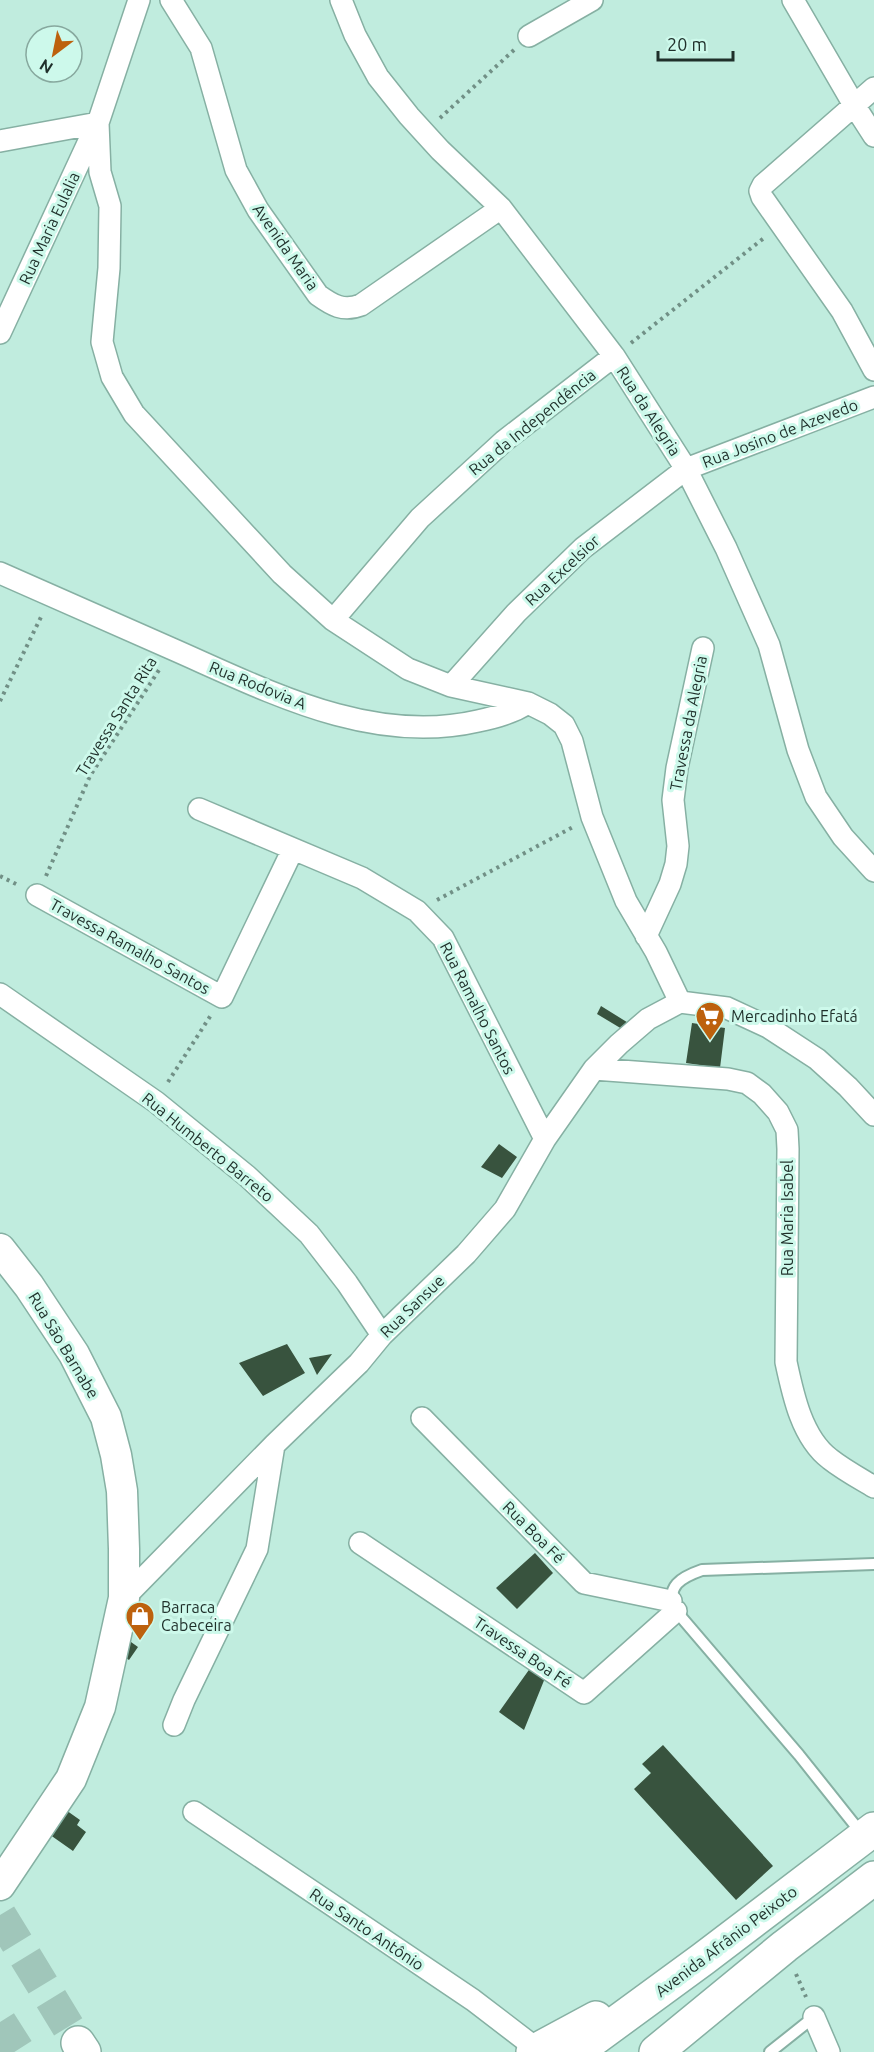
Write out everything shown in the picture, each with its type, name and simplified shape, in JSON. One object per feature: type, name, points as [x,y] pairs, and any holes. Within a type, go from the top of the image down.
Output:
[{"type":"main road","name":"Avenida Afrânio Peixoto","points":[[576,2052],[869,1833]]},
{"type":"main road","points":[[656,2052],[785,1946],[874,1878]]},
{"type":"main road","points":[[535,2051],[703,1959]]},
{"type":"street","points":[[139,0],[98,123],[100,172],[110,206],[109,268],[102,342],[112,377],[134,414],[282,574],[333,620],[408,669],[451,686],[528,702],[564,725],[572,741],[592,817],[626,901],[680,1002],[727,1008],[768,1027],[816,1059],[849,1087],[874,1115]]},
{"type":"street","name":"Avenida Maria","points":[[171,0],[201,48],[236,170],[258,210],[318,294],[329,303],[344,309],[361,305],[501,207]]},
{"type":"street","name":"Rua da Alegria","points":[[341,0],[355,34],[378,77],[424,133],[501,207],[614,356],[686,469],[726,548],[769,645],[798,750],[816,798],[843,837],[874,871]]},
{"type":"street","points":[[529,36],[592,0]]},
{"type":"street","points":[[793,0],[874,136]]},
{"type":"street","points":[[874,88],[763,185],[760,191],[842,310],[874,370]]},
{"type":"street","points":[[0,141],[98,123]]},
{"type":"street","name":"Rua Maria Eulalia","points":[[0,333],[98,123]]},
{"type":"street","name":"Rua da Independência","points":[[333,620],[420,518],[504,441],[614,356]]},
{"type":"street","name":"Rua Josino de Azevedo","points":[[686,469],[874,397]]},
{"type":"street","name":"Rua Excelsior","points":[[451,686],[516,614],[583,548],[686,469]]},
{"type":"street","name":"Rua Rodovia A","points":[[0,573],[287,700],[352,718],[410,728],[458,725],[503,715],[517,710],[528,702]]},
{"type":"street","name":"Travessa da Alegria","points":[[646,936],[670,884],[675,864],[678,846],[673,800],[676,768],[703,648]]},
{"type":"street","name":"Rua Ramalho Santos","points":[[199,809],[363,878],[417,911],[443,938],[545,1139]]},
{"type":"street","points":[[222,997],[293,849]]},
{"type":"street","name":"Travessa Ramalho Santos","points":[[37,895],[222,997]]},
{"type":"street","name":"Rua Humberto Barreto","points":[[0,994],[156,1102],[247,1176],[309,1234],[347,1283],[382,1335]]},
{"type":"street","name":"Rua Sansue","points":[[124,1598],[274,1445],[359,1363],[382,1335],[466,1254],[505,1209],[545,1139],[594,1070],[648,1019],[680,1002]]},
{"type":"street","name":"Rua Maria Isabel","points":[[594,1070],[728,1079],[747,1083],[762,1094],[778,1112],[787,1130],[788,1149],[786,1362],[791,1386],[801,1417],[819,1448],[829,1459],[874,1487]]},
{"type":"street","name":"Rua São Barnabe","points":[[0,1249],[52,1320],[79,1364],[106,1417],[122,1491],[124,1598],[100,1707],[86,1747],[71,1779],[0,1885]]},
{"type":"street","name":"Rua Boa Fé","points":[[422,1418],[584,1583],[674,1606]]},
{"type":"street","points":[[174,1725],[258,1549],[274,1445]]},
{"type":"street","name":"Travessa Boa Fé","points":[[360,1543],[584,1693],[674,1606]]},
{"type":"street","name":"Rua Santo Antônio","points":[[194,1812],[473,2000],[535,2051]]},
{"type":"street","points":[[814,2018],[829,2052]]},
{"type":"lane","points":[[869,1833],[799,1755],[674,1606],[674,1588],[682,1577],[702,1570],[874,1564]]},
{"type":"lane","points":[[770,2052],[814,2018]]},
{"type":"path","points":[[424,133],[529,36]]},
{"type":"path","points":[[614,356],[781,224]]},
{"type":"path","points":[[0,701],[51,596]]},
{"type":"path","name":"Travessa Santa Rita","points":[[37,895],[90,776],[173,649]]},
{"type":"path","points":[[417,911],[592,817]]},
{"type":"path","points":[[156,1102],[222,997]]},
{"type":"path","points":[[785,1946],[814,2018]]},
{"type":"building","points":[[601,1006],[630,1024],[622,1029],[597,1014]]},
{"type":"building","points":[[692,1023],[725,1028],[720,1068],[686,1063]]},
{"type":"building","points":[[499,1144],[517,1157],[502,1178],[481,1167]]},
{"type":"building","points":[[287,1344],[305,1373],[263,1396],[239,1363]]},
{"type":"building","points":[[332,1354],[317,1375],[309,1358]]},
{"type":"building","points":[[535,1553],[553,1573],[517,1609],[496,1588]]},
{"type":"building","points":[[124,1637],[138,1647],[129,1660],[119,1653]]},
{"type":"building","points":[[531,1667],[545,1678],[524,1730],[499,1712]]},
{"type":"building","points":[[663,1745],[773,1866],[736,1900],[634,1789],[651,1773],[642,1764]]},
{"type":"building","points":[[63,1808],[80,1820],[77,1825],[86,1832],[73,1851],[46,1832]]},
{"type":"tunnel","points":[[0,1915],[78,2043]]},
{"type":"tunnel","points":[[0,2022],[19,2052]]},
{"type":"place","name":"Mercadinho Efatá","points":[[710,1042]]},
{"type":"place","name":"Barraca Cabeceira","points":[[140,1642]]}]
